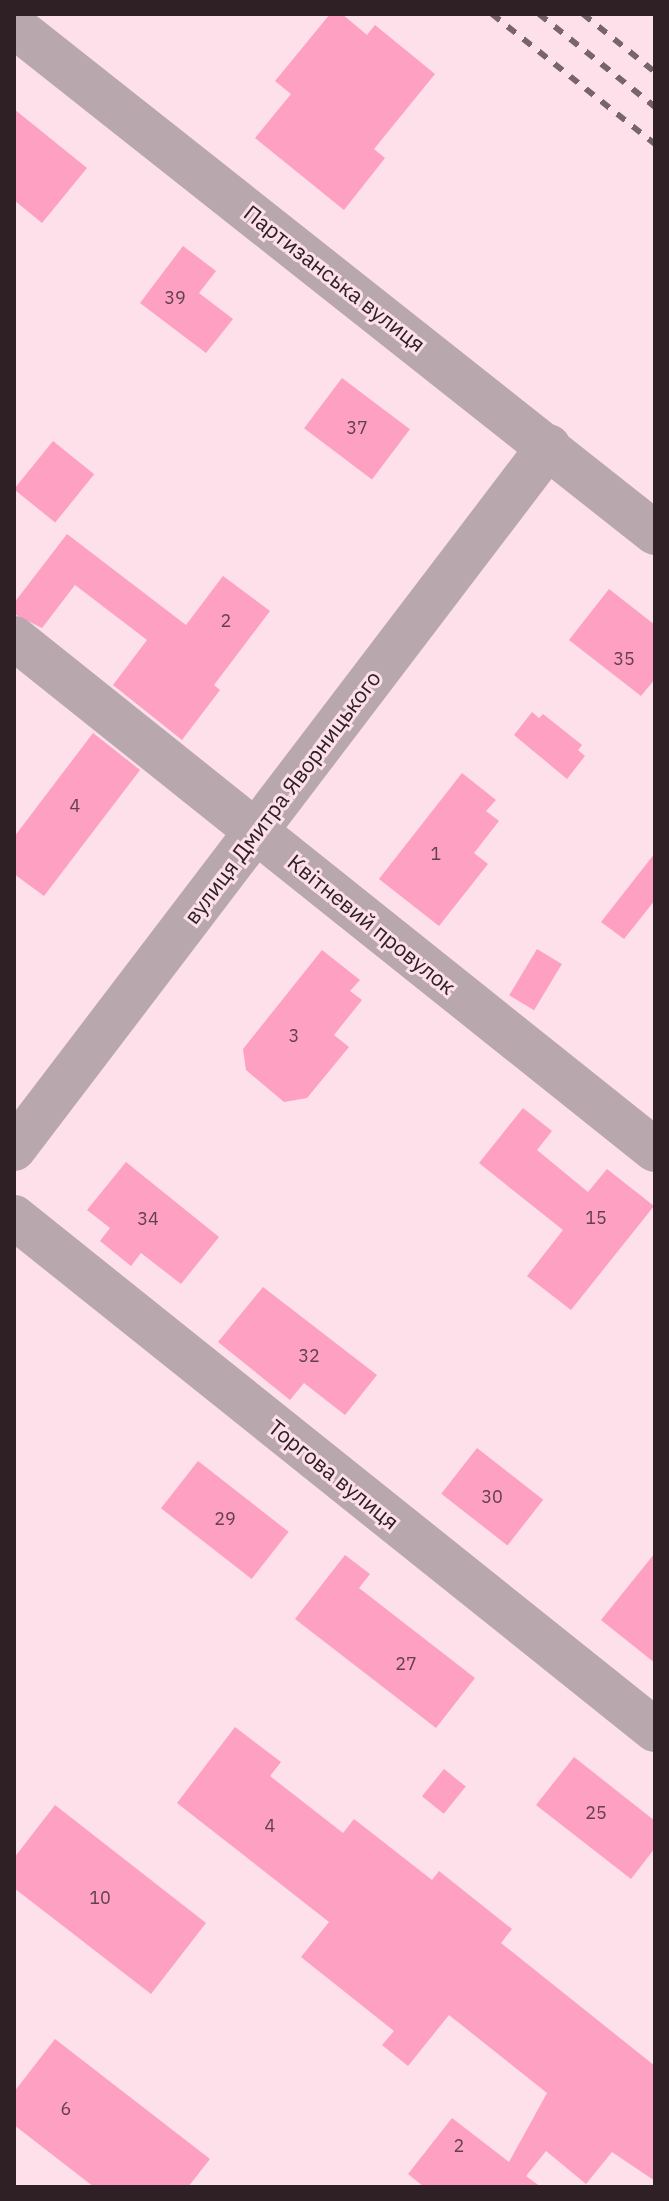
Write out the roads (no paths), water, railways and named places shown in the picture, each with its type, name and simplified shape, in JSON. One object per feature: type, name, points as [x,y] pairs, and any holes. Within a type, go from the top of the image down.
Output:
[{"type":"street","name":"Партизанська вулиця","points":[[14,26],[549,446],[655,533]]},
{"type":"street","name":"вулиця Дмитра Яворницького","points":[[14,1149],[549,446]]},
{"type":"street","name":"Квітневий провулок","points":[[14,638],[655,1150]]},
{"type":"street","name":"Торгова вулиця","points":[[14,1217],[655,1730]]},
{"type":"railway","points":[[492,14],[655,144]]},
{"type":"railway","points":[[539,14],[655,107]]},
{"type":"railway","points":[[583,14],[655,72]]}]
